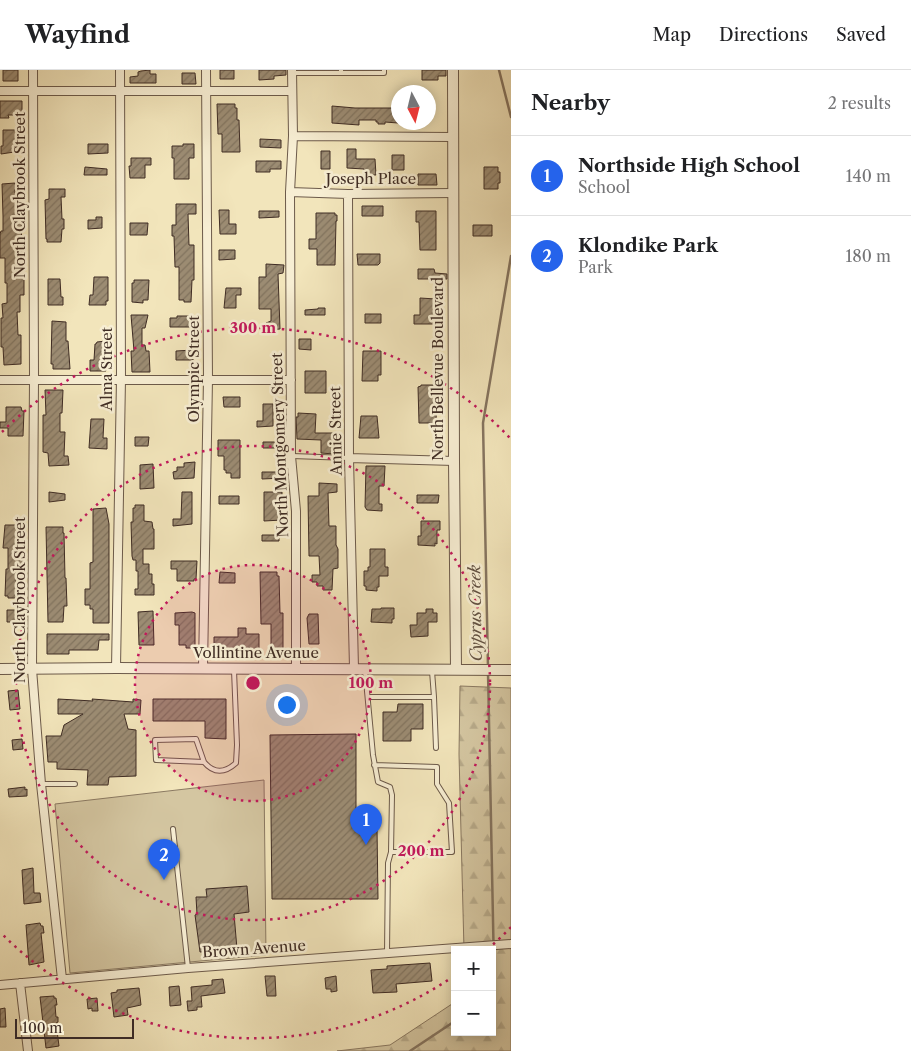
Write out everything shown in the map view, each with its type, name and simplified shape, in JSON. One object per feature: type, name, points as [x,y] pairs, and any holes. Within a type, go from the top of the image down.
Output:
[{"type":"street","name":"North Claybrook Street","points":[[33,70],[34,380],[32,669],[41,784],[62,979]]},
{"type":"street","name":"Alma Street","points":[[116,668],[121,379],[120,70]]},
{"type":"street","name":"Olympic Street","points":[[203,668],[208,379],[206,70]]},
{"type":"street","name":"North Bellevue Boulevard","points":[[453,70],[456,668]]},
{"type":"street","name":"North Montgomery Street","points":[[292,71],[293,136],[290,192],[291,456],[296,511],[296,668]]},
{"type":"street","points":[[0,91],[292,91]]},
{"type":"street","points":[[293,136],[453,138]]},
{"type":"street","name":"Joseph Place","points":[[290,192],[348,194],[453,193]]},
{"type":"street","name":"Annie Street","points":[[348,194],[349,458],[354,668]]},
{"type":"street","points":[[0,380],[291,380]]},
{"type":"street","points":[[349,458],[454,461]]},
{"type":"street","name":"Vollintine Avenue","points":[[0,669],[456,668],[511,670]]},
{"type":"street","name":"Brown Avenue","points":[[0,985],[188,968],[511,944]]},
{"type":"street","points":[[20,983],[28,1051]]},
{"type":"lane","points":[[292,71],[384,73],[384,70]]},
{"type":"lane","points":[[291,456],[349,458]]},
{"type":"lane","points":[[204,762],[156,760],[155,740],[196,739],[204,762],[209,768],[220,771],[229,770],[236,764],[234,668]]},
{"type":"lane","points":[[365,668],[374,765],[378,782],[390,787],[392,795],[391,852],[388,863],[387,953]]},
{"type":"lane","points":[[432,669],[436,748]]},
{"type":"lane","points":[[368,698],[434,697]]},
{"type":"lane","points":[[374,765],[437,767],[437,784],[449,803],[452,852],[391,852]]},
{"type":"lane","points":[[41,784],[75,784]]},
{"type":"lane","points":[[173,829],[188,968]]},
{"type":"green space","points":[[460,686],[511,688],[511,1051],[337,1051],[390,1045],[451,1005],[451,1036],[496,1036],[496,946],[464,946],[459,754]]},
{"type":"green space","points":[[264,780],[266,955],[70,973],[55,804]]},
{"type":"building","points":[[3,70],[18,70],[18,81],[3,81]]},
{"type":"building","points":[[150,70],[150,74],[156,74],[156,83],[130,83],[130,77],[138,76],[138,72]]},
{"type":"building","points":[[220,70],[234,70],[234,79],[220,79]]},
{"type":"building","points":[[259,70],[286,70],[286,75],[274,76],[274,79],[259,80]]},
{"type":"building","points":[[422,70],[446,70],[446,76],[438,76],[438,80],[422,80]]},
{"type":"building","points":[[182,73],[195,73],[196,84],[182,84]]},
{"type":"building","points":[[0,101],[22,101],[22,115],[8,115],[9,118],[0,118]]},
{"type":"building","points":[[217,104],[235,104],[235,108],[237,108],[240,152],[222,152],[222,134],[218,134]]},
{"type":"building","points":[[332,106],[391,108],[391,122],[385,122],[385,124],[378,124],[376,120],[359,120],[359,125],[332,123]]},
{"type":"building","points":[[3,130],[21,130],[21,151],[1,154]]},
{"type":"building","points":[[260,139],[281,140],[281,148],[260,147]]},
{"type":"building","points":[[88,144],[108,144],[108,153],[88,154]]},
{"type":"building","points":[[183,144],[194,144],[194,158],[189,158],[189,179],[174,179],[172,146],[183,146]]},
{"type":"building","points":[[347,149],[356,149],[356,159],[375,159],[376,175],[364,175],[364,169],[347,168]]},
{"type":"building","points":[[321,151],[330,151],[330,169],[321,169]]},
{"type":"building","points":[[392,155],[404,155],[404,170],[392,170]]},
{"type":"building","points":[[131,158],[151,158],[151,165],[145,165],[145,178],[130,178],[129,166],[131,166]]},
{"type":"building","points":[[256,161],[281,161],[281,169],[270,169],[270,172],[256,172]]},
{"type":"building","points":[[85,167],[107,169],[107,175],[84,175]]},
{"type":"building","points":[[484,167],[498,167],[500,183],[498,183],[498,189],[484,189]]},
{"type":"building","points":[[418,174],[436,174],[437,185],[418,185]]},
{"type":"building","points":[[15,183],[15,201],[21,201],[22,266],[24,266],[24,295],[20,295],[20,312],[17,312],[18,335],[21,335],[21,364],[4,365],[3,347],[1,347],[1,318],[3,318],[2,304],[7,303],[7,283],[5,283],[5,258],[0,258],[0,234],[3,231],[2,184]]},
{"type":"building","points":[[49,189],[65,189],[65,197],[61,197],[64,229],[62,229],[61,242],[47,242],[46,239],[45,200],[49,199]]},
{"type":"building","points":[[176,204],[196,204],[196,214],[188,214],[189,245],[194,245],[194,280],[192,280],[191,302],[179,300],[179,267],[175,267],[174,236],[172,236],[172,225],[176,225]]},
{"type":"building","points":[[362,206],[383,206],[383,216],[362,216]]},
{"type":"building","points":[[219,210],[229,210],[229,224],[236,224],[236,234],[220,234]]},
{"type":"building","points":[[259,211],[279,211],[279,217],[259,218]]},
{"type":"building","points":[[416,211],[436,211],[436,250],[420,250],[419,222],[416,222]]},
{"type":"building","points":[[316,213],[335,213],[337,215],[335,265],[317,265],[317,249],[309,249],[309,239],[316,239]]},
{"type":"building","points":[[96,217],[102,217],[102,228],[88,229],[88,220],[96,220]]},
{"type":"building","points":[[130,223],[148,223],[147,235],[130,235]]},
{"type":"building","points":[[473,225],[492,225],[492,236],[473,236]]},
{"type":"building","points":[[219,250],[235,250],[235,259],[219,260]]},
{"type":"building","points":[[357,254],[380,254],[380,263],[378,265],[358,265]]},
{"type":"building","points":[[266,264],[284,265],[283,273],[278,274],[280,329],[267,330],[266,323],[271,321],[271,309],[259,309],[259,277],[266,277]]},
{"type":"building","points":[[418,269],[434,269],[435,273],[447,274],[447,279],[418,279]]},
{"type":"building","points":[[94,277],[108,277],[108,301],[106,301],[106,305],[89,305],[90,295],[93,295]]},
{"type":"building","points":[[48,279],[60,279],[63,305],[48,305]]},
{"type":"building","points":[[134,280],[149,280],[148,300],[143,300],[143,303],[132,302],[132,283],[134,283]]},
{"type":"building","points":[[226,288],[241,288],[241,295],[236,295],[236,308],[224,308]]},
{"type":"building","points":[[420,298],[436,299],[436,324],[414,324],[414,315],[420,315]]},
{"type":"building","points":[[325,308],[325,315],[305,315],[305,310]]},
{"type":"building","points":[[365,314],[381,314],[381,323],[365,323]]},
{"type":"building","points":[[131,315],[148,315],[145,328],[142,328],[142,345],[145,345],[146,351],[149,351],[150,372],[132,372],[131,351],[134,351]]},
{"type":"building","points":[[177,316],[194,316],[194,327],[170,327],[170,318],[177,318]]},
{"type":"building","points":[[52,321],[66,322],[66,341],[68,341],[70,369],[53,369],[53,364],[51,364]]},
{"type":"building","points":[[299,339],[311,339],[311,350],[299,349]]},
{"type":"building","points":[[106,341],[106,371],[90,371],[90,360],[94,360],[95,344]]},
{"type":"building","points":[[193,350],[193,360],[176,360],[176,351]]},
{"type":"building","points":[[363,351],[381,351],[381,375],[378,375],[378,381],[362,381]]},
{"type":"building","points":[[305,371],[326,371],[326,393],[305,393]]},
{"type":"building","points":[[421,385],[437,385],[436,423],[419,423],[418,387]]},
{"type":"building","points":[[45,390],[63,390],[60,432],[65,432],[64,456],[68,456],[69,465],[49,466],[48,453],[43,452],[43,415],[46,415]]},
{"type":"building","points":[[223,397],[240,397],[240,407],[224,407]]},
{"type":"building","points":[[263,404],[273,404],[273,426],[257,427],[257,421],[263,421]]},
{"type":"building","points":[[6,407],[21,407],[22,411],[24,411],[23,436],[8,436],[8,428],[0,428],[0,422],[6,422]]},
{"type":"building","points":[[298,413],[316,414],[315,433],[336,433],[336,450],[334,450],[334,454],[321,453],[321,440],[297,439],[296,417],[298,417]]},
{"type":"building","points":[[361,416],[377,416],[379,438],[359,438]]},
{"type":"building","points":[[91,419],[104,419],[103,438],[107,438],[107,449],[89,448]]},
{"type":"building","points":[[135,437],[149,437],[148,446],[135,446]]},
{"type":"building","points":[[218,440],[240,440],[240,478],[231,478],[231,473],[226,473],[226,470],[224,470],[224,456],[218,456]]},
{"type":"building","points":[[263,442],[283,442],[283,448],[263,448]]},
{"type":"building","points":[[195,462],[194,478],[174,479],[173,472],[177,471],[177,467],[184,467],[184,463]]},
{"type":"building","points":[[153,464],[154,488],[140,489],[140,465]]},
{"type":"building","points":[[366,466],[385,466],[384,486],[379,486],[379,504],[382,504],[382,511],[367,510],[365,507]]},
{"type":"building","points":[[262,472],[284,472],[284,478],[262,479]]},
{"type":"building","points":[[319,483],[337,484],[337,492],[328,493],[329,526],[336,526],[336,545],[338,549],[338,568],[333,569],[332,590],[323,590],[323,586],[317,586],[317,582],[312,582],[312,575],[320,575],[319,556],[309,556],[308,496],[319,496]]},
{"type":"building","points":[[49,492],[65,494],[65,500],[49,502]]},
{"type":"building","points":[[182,492],[192,492],[192,524],[173,526],[173,519],[181,519]]},
{"type":"building","points":[[264,492],[282,492],[282,520],[264,521]]},
{"type":"building","points":[[417,495],[439,495],[438,503],[417,503]]},
{"type":"building","points":[[219,496],[239,496],[239,504],[219,504]]},
{"type":"building","points":[[135,505],[144,505],[144,521],[152,522],[154,529],[154,549],[143,549],[143,564],[149,564],[149,574],[152,574],[152,584],[154,584],[154,595],[135,595],[135,589],[138,589],[138,571],[136,571],[136,560],[133,560],[132,556],[131,522],[133,522],[133,508],[135,508]]},
{"type":"building","points":[[106,508],[109,524],[109,623],[93,623],[93,609],[90,609],[90,605],[85,605],[85,589],[90,589],[90,563],[93,562],[93,509]]},
{"type":"building","points":[[421,521],[440,521],[440,530],[437,530],[437,544],[435,543],[435,546],[418,545],[418,536],[421,536]]},
{"type":"building","points":[[5,525],[23,525],[24,566],[16,566],[16,590],[24,590],[24,596],[17,596],[17,598],[5,596],[8,548],[3,548]]},
{"type":"building","points":[[46,527],[63,527],[67,606],[64,606],[63,622],[48,622]]},
{"type":"building","points":[[262,535],[279,535],[279,541],[262,541]]},
{"type":"building","points":[[370,549],[385,549],[385,567],[388,567],[388,576],[379,576],[377,591],[366,590],[366,586],[364,586],[364,571],[368,571],[368,567],[370,567]]},
{"type":"building","points":[[171,561],[197,561],[196,579],[194,581],[177,581],[177,569],[171,569]]},
{"type":"building","points":[[220,572],[235,573],[235,583],[219,583]]},
{"type":"building","points":[[260,572],[277,572],[277,576],[279,576],[280,613],[283,613],[283,649],[271,649],[271,624],[261,624]]},
{"type":"building","points":[[394,608],[392,623],[371,622],[372,609]]},
{"type":"building","points":[[426,609],[433,609],[433,613],[437,613],[437,622],[428,622],[428,636],[411,637],[410,625],[417,625],[417,613],[426,613]]},
{"type":"building","points":[[7,610],[24,610],[24,622],[7,622]]},
{"type":"building","points":[[153,611],[154,645],[139,645],[138,612]]},
{"type":"building","points":[[175,613],[195,613],[195,648],[186,648],[186,645],[179,645],[179,625],[175,625]]},
{"type":"building","points":[[309,614],[318,614],[319,644],[309,644],[307,618]]},
{"type":"building","points":[[238,628],[246,628],[246,634],[259,634],[259,652],[250,652],[250,648],[237,649],[237,653],[214,654],[214,637],[238,637]]},
{"type":"building","points":[[47,634],[109,634],[109,640],[99,640],[98,650],[69,650],[69,654],[47,654]]},
{"type":"building","points":[[18,690],[20,709],[10,710],[8,691]]},
{"type":"building","points":[[58,699],[133,702],[133,699],[141,700],[140,714],[124,714],[128,729],[136,730],[136,776],[109,777],[108,785],[87,785],[88,770],[57,769],[57,762],[48,762],[46,736],[61,736],[64,725],[83,714],[58,714]]},
{"type":"building","points":[[153,699],[226,699],[226,739],[205,738],[205,721],[153,721]]},
{"type":"building","points":[[398,704],[423,704],[423,729],[411,729],[411,741],[383,741],[383,712],[397,712]]},
{"type":"building","points":[[356,734],[356,828],[377,828],[378,899],[272,899],[270,735]]},
{"type":"building","points":[[22,739],[23,749],[13,750],[12,740]]},
{"type":"building","points":[[25,787],[25,790],[27,789],[27,796],[9,797],[8,789]]},
{"type":"building","points":[[33,868],[34,893],[40,893],[41,902],[24,904],[22,870]]},
{"type":"building","points":[[247,886],[249,912],[234,914],[237,949],[200,952],[195,915],[197,914],[196,897],[207,897],[206,889]]},
{"type":"building","points":[[40,923],[43,926],[44,933],[41,933],[44,962],[29,965],[26,925]]},
{"type":"building","points":[[430,963],[432,981],[396,984],[397,992],[373,993],[371,970],[387,969],[387,966]]},
{"type":"building","points":[[265,976],[275,976],[276,996],[267,996]]},
{"type":"building","points":[[336,976],[337,991],[331,992],[331,989],[326,989],[325,978]]},
{"type":"building","points":[[223,979],[225,993],[201,996],[202,1007],[197,1007],[197,1010],[188,1011],[187,1001],[192,1001],[191,987],[212,985],[212,980]]},
{"type":"building","points":[[179,986],[181,1005],[170,1006],[169,987]]},
{"type":"building","points":[[139,988],[141,1005],[127,1008],[128,1015],[114,1017],[111,993],[117,992],[117,990]]},
{"type":"building","points":[[54,996],[57,1005],[55,1005],[56,1017],[58,1017],[58,1022],[56,1023],[59,1046],[46,1048],[40,997]]},
{"type":"building","points":[[97,998],[98,1011],[92,1011],[92,1008],[88,1009],[87,999]]},
{"type":"building","points":[[5,1008],[6,1027],[0,1027],[0,1009]]},
{"type":"waterway","name":"Cyprus Creek","points":[[499,70],[511,117]]},
{"type":"waterway","name":"Cyprus Creek","points":[[488,667],[483,423],[511,256]]},
{"type":"waterway","name":"Cyprus Creek","points":[[488,672],[494,946]]},
{"type":"waterway","name":"Cyprus Creek","points":[[410,1051],[451,1024]]},
{"type":"place","name":"Northside High School","points":[[366,845]]},
{"type":"place","name":"Klondike Park","points":[[164,880]]}]
